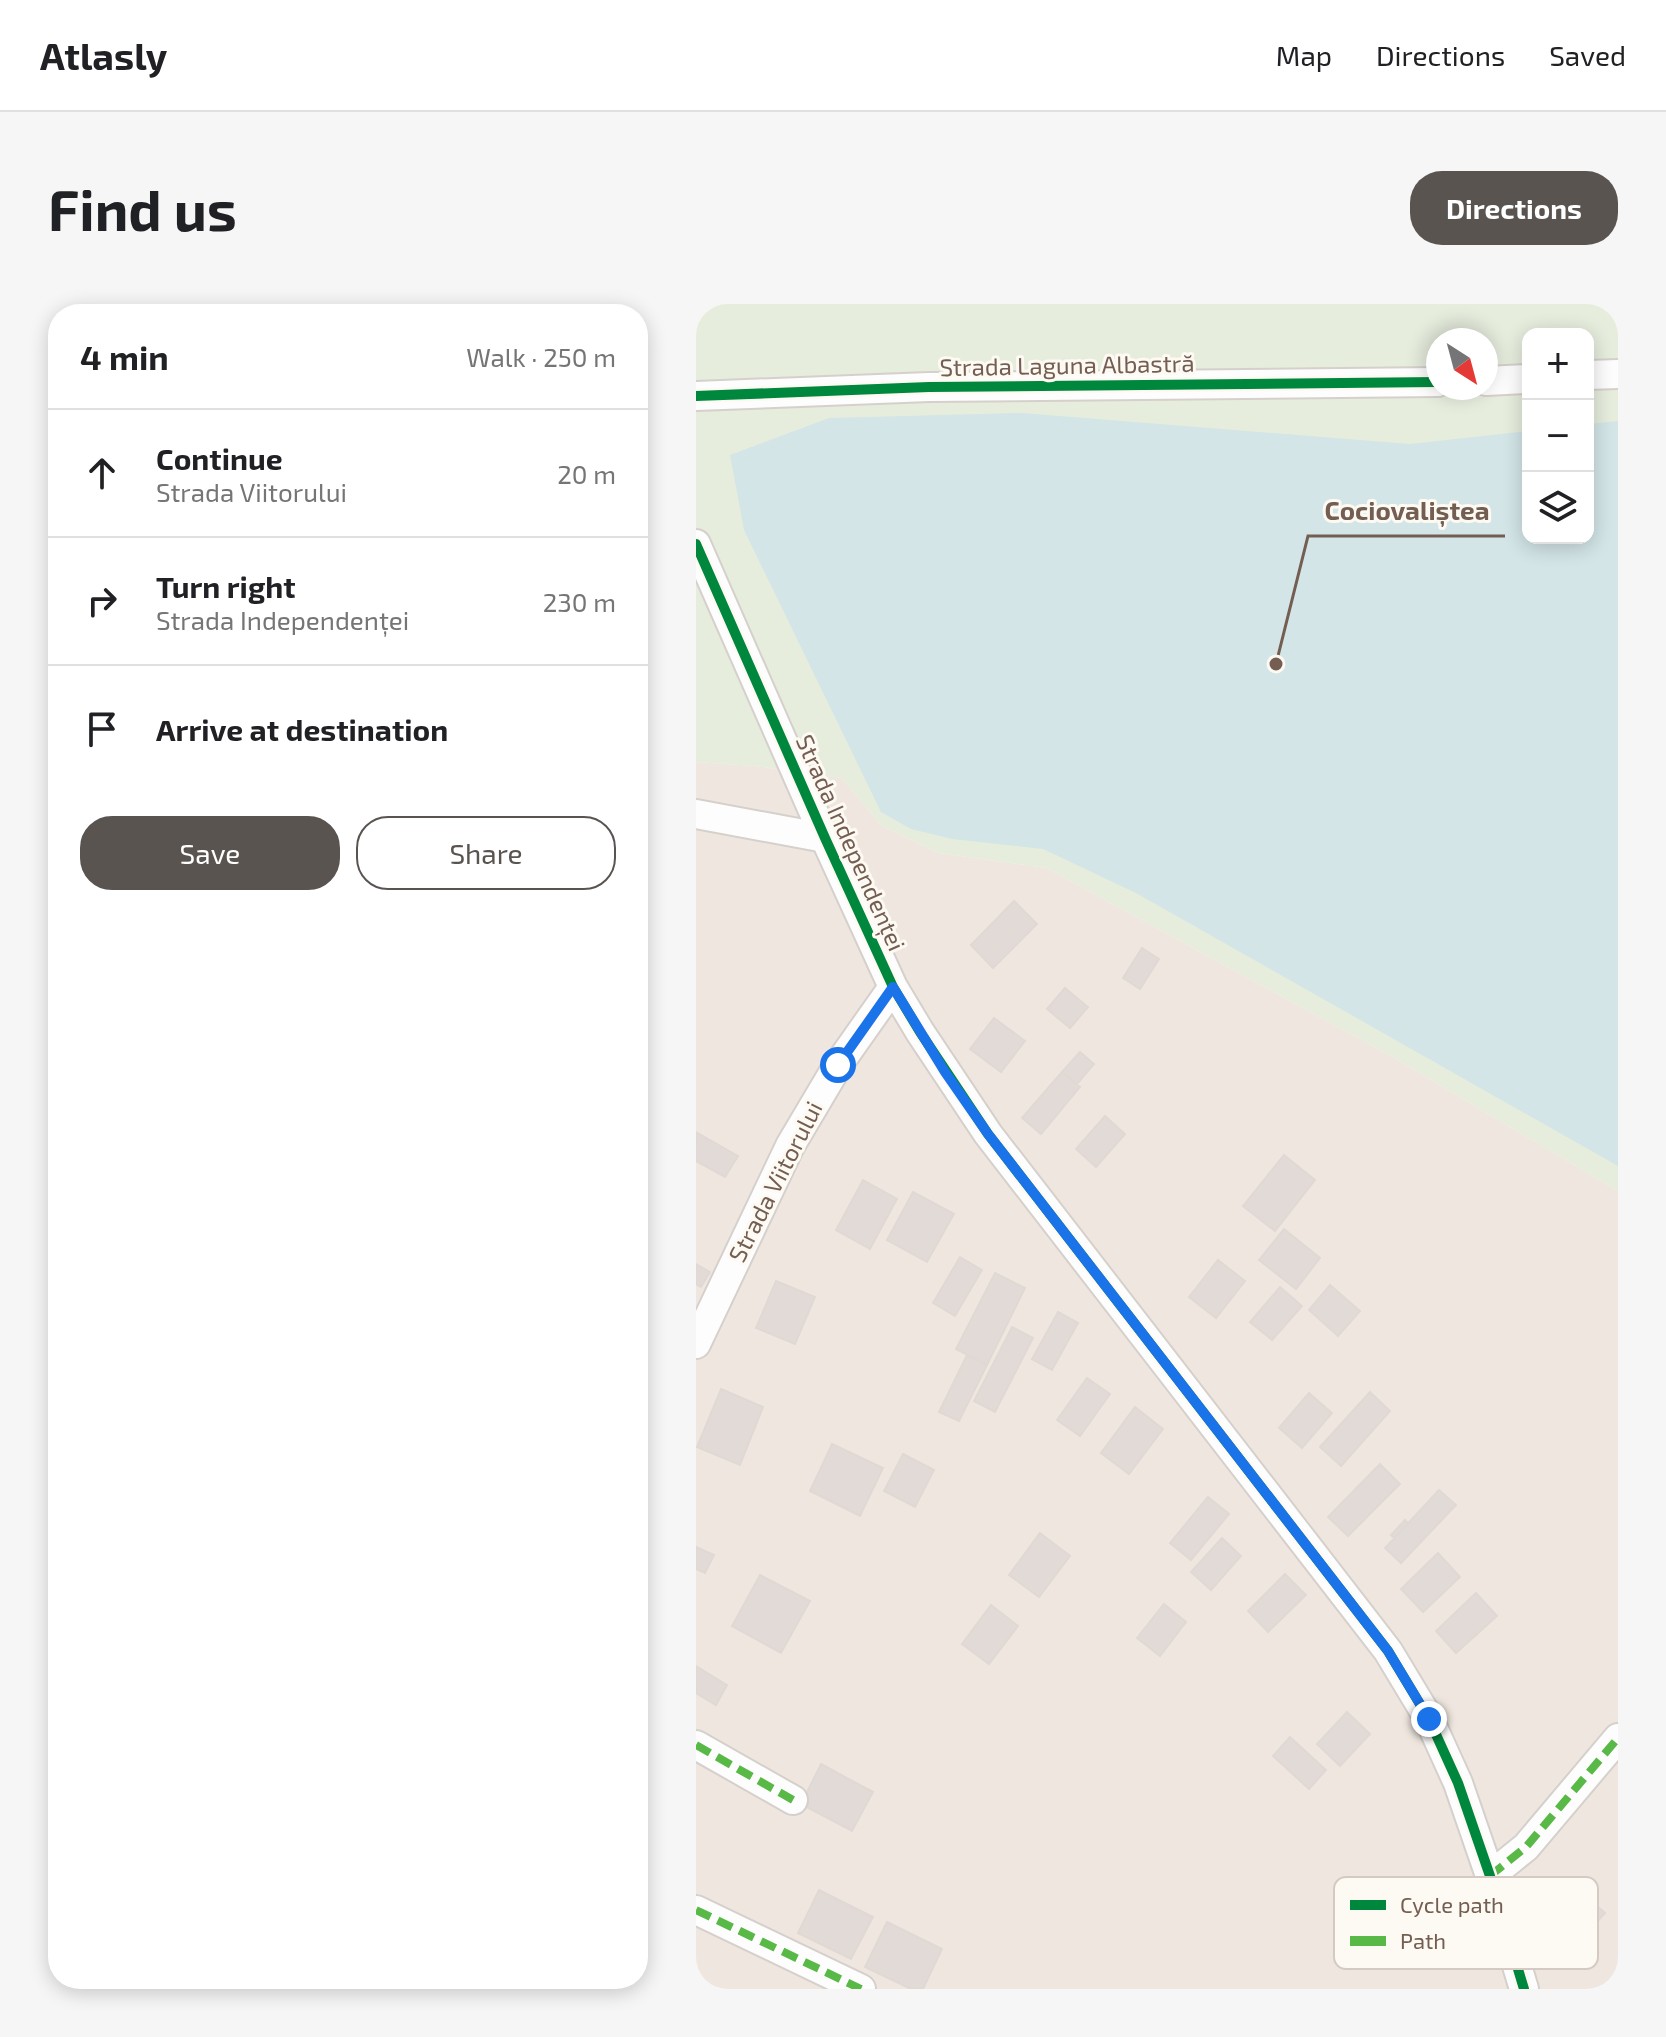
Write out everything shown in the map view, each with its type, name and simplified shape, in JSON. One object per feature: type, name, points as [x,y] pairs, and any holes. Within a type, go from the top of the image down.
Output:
[{"type":"street","points":[[1594,375],[1618,374]]},
{"type":"street","points":[[1498,380],[1522,379]]},
{"type":"street","name":"Strada Laguna Albastră","points":[[696,396],[929,387],[1426,382]]},
{"type":"street","name":"Strada Independenței","points":[[696,544],[893,987],[945,1072],[988,1134],[1388,1651],[1429,1719],[1458,1783],[1490,1876]]},
{"type":"street","points":[[696,814],[825,838]]},
{"type":"street","name":"Strada Viitorului","points":[[696,1344],[790,1146],[838,1065],[893,987]]},
{"type":"street","points":[[1490,1876],[1526,1847],[1618,1738]]},
{"type":"street","points":[[696,1745],[793,1800]]},
{"type":"street","points":[[696,1910],[861,1989]]},
{"type":"street","name":"Strada Independenței","points":[[1518,1969],[1524,1989]]},
{"type":"shaded area","points":[[1022,413],[1410,444],[1522,432],[1522,544],[1594,544],[1594,423],[1618,421],[1618,1166],[1136,893],[1043,849],[952,839],[911,829],[881,812],[744,530],[730,455],[829,418]]},
{"type":"shaded area","points":[[696,762],[755,766],[842,778],[882,826],[939,853],[1047,868],[1393,1057],[1618,1191],[1618,1989],[696,1989]]},
{"type":"green space","points":[[696,304],[1618,304],[1618,1191],[1393,1057],[1047,868],[939,853],[882,826],[842,778],[755,766],[696,762]]},
{"type":"building","points":[[1014,901],[1037,924],[993,968],[971,945]]},
{"type":"building","points":[[1142,948],[1159,959],[1140,989],[1123,978]]},
{"type":"building","points":[[1065,988],[1088,1007],[1070,1028],[1047,1009]]},
{"type":"building","points":[[994,1018],[1025,1041],[1001,1072],[970,1049]]},
{"type":"building","points":[[1080,1052],[1094,1064],[1077,1084],[1062,1072]]},
{"type":"building","points":[[1062,1072],[1080,1087],[1041,1134],[1022,1118]]},
{"type":"building","points":[[1105,1116],[1125,1134],[1096,1167],[1076,1149]]},
{"type":"building","points":[[696,1132],[738,1156],[725,1177],[696,1161]]},
{"type":"building","points":[[1284,1155],[1315,1180],[1275,1231],[1243,1206]]},
{"type":"building","points":[[863,1180],[897,1199],[870,1249],[836,1230]]},
{"type":"building","points":[[913,1192],[954,1214],[927,1262],[887,1240]]},
{"type":"building","points":[[1284,1229],[1320,1258],[1296,1289],[1259,1260]]},
{"type":"building","points":[[960,1257],[982,1270],[955,1316],[933,1303]]},
{"type":"building","points":[[1218,1260],[1245,1281],[1216,1318],[1189,1297]]},
{"type":"building","points":[[696,1264],[710,1272],[701,1287],[696,1284]]},
{"type":"building","points":[[995,1273],[1025,1288],[987,1365],[956,1349]]},
{"type":"building","points":[[776,1281],[815,1297],[795,1344],[756,1328]]},
{"type":"building","points":[[1330,1285],[1360,1311],[1338,1336],[1309,1310]]},
{"type":"building","points":[[1280,1287],[1302,1306],[1272,1340],[1250,1322]]},
{"type":"building","points":[[1058,1312],[1078,1323],[1052,1370],[1032,1359]]},
{"type":"building","points":[[1012,1327],[1033,1338],[995,1412],[974,1401]]},
{"type":"building","points":[[967,1355],[987,1365],[959,1421],[939,1412]]},
{"type":"building","points":[[1087,1378],[1110,1394],[1080,1436],[1057,1420]]},
{"type":"building","points":[[721,1389],[763,1407],[740,1465],[697,1447]]},
{"type":"building","points":[[1370,1392],[1390,1411],[1341,1466],[1320,1447]]},
{"type":"building","points":[[1309,1393],[1332,1413],[1302,1448],[1279,1428]]},
{"type":"building","points":[[1135,1407],[1163,1429],[1129,1474],[1101,1453]]},
{"type":"building","points":[[832,1444],[883,1468],[860,1516],[810,1491]]},
{"type":"building","points":[[903,1454],[934,1470],[915,1507],[884,1491]]},
{"type":"building","points":[[1380,1464],[1400,1484],[1348,1536],[1328,1517]]},
{"type":"building","points":[[1439,1490],[1456,1505],[1401,1563],[1385,1548]]},
{"type":"building","points":[[1208,1497],[1229,1514],[1191,1560],[1170,1543]]},
{"type":"building","points":[[1405,1520],[1408,1523],[1394,1538],[1391,1535]]},
{"type":"building","points":[[1040,1533],[1070,1556],[1039,1597],[1009,1575]]},
{"type":"building","points":[[1222,1538],[1241,1556],[1211,1590],[1191,1572]]},
{"type":"building","points":[[696,1547],[714,1555],[705,1573],[696,1569]]},
{"type":"building","points":[[1438,1553],[1460,1577],[1423,1612],[1401,1589]]},
{"type":"building","points":[[1285,1574],[1306,1595],[1268,1632],[1248,1611]]},
{"type":"building","points":[[760,1575],[810,1601],[781,1653],[732,1626]]},
{"type":"building","points":[[1476,1593],[1497,1616],[1456,1653],[1436,1631]]},
{"type":"building","points":[[1164,1604],[1186,1622],[1160,1656],[1137,1638]]},
{"type":"building","points":[[991,1605],[1018,1626],[989,1664],[962,1644]]},
{"type":"building","points":[[696,1666],[727,1685],[716,1705],[696,1693]]},
{"type":"building","points":[[1347,1712],[1370,1734],[1340,1766],[1317,1744]]},
{"type":"building","points":[[1290,1737],[1326,1770],[1309,1789],[1273,1756]]},
{"type":"building","points":[[821,1764],[873,1792],[852,1831],[801,1804]]},
{"type":"building","points":[[819,1890],[873,1917],[851,1959],[798,1933]]},
{"type":"building","points":[[1598,1907],[1605,1913],[1598,1921]]},
{"type":"building","points":[[887,1922],[942,1949],[923,1989],[911,1989],[865,1967]]},
{"type":"marked path","points":[[1490,1876],[1526,1847],[1618,1738]]},
{"type":"marked path","points":[[696,1745],[793,1800]]},
{"type":"marked path","points":[[696,1910],[861,1989]]},
{"type":"cycle path","points":[[696,396],[929,387],[1426,382]]},
{"type":"cycle path","points":[[696,544],[893,987],[988,1134],[1388,1651],[1429,1719],[1458,1783],[1490,1877]]},
{"type":"cycle path","points":[[1518,1969],[1524,1989]]},
{"type":"place","name":"Cociovaliștea","points":[[1276,664]]},
{"type":"route","points":[[838,1065],[893,987],[945,1072],[988,1134],[1388,1651],[1429,1719]]}]
